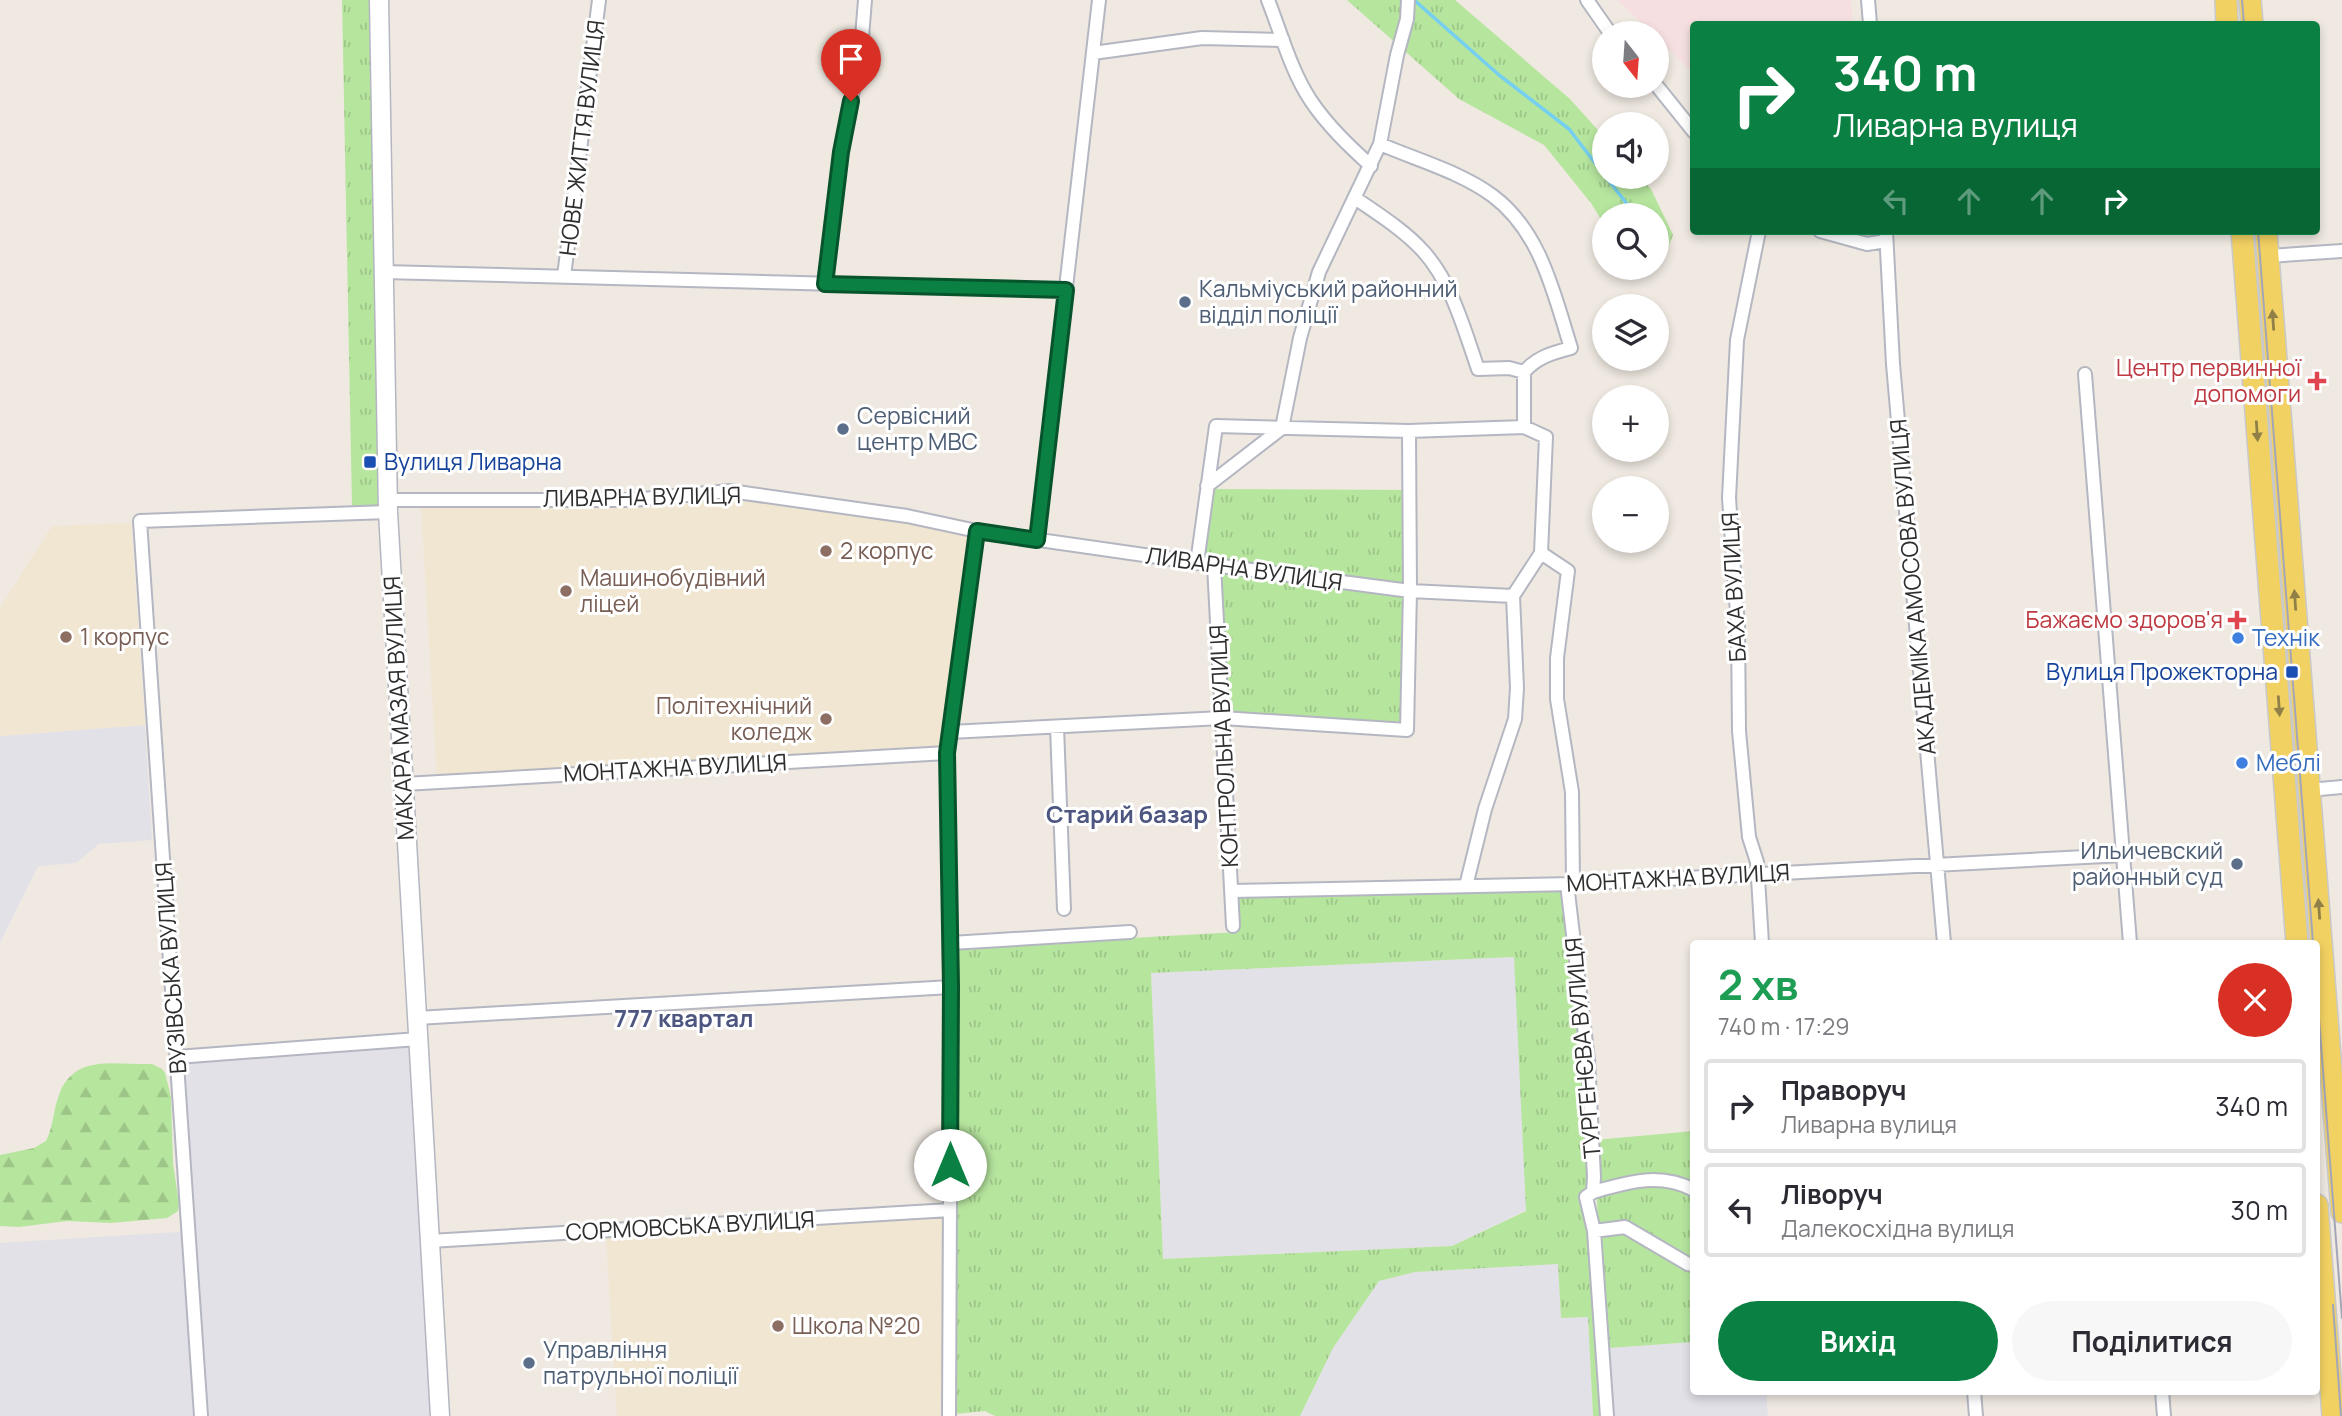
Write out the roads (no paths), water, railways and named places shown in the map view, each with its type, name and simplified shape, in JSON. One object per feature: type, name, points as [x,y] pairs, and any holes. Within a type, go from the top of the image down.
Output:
[{"type":"main road","name":"МАКАРА МАЗАЯ ВУЛИЦЯ","points":[[379,0],[388,506],[440,1416]]},
{"type":"main road","points":[[2226,0],[2227,21]]},
{"type":"main road","points":[[2250,0],[2252,21]]},
{"type":"main road","points":[[2242,235],[2297,940]]},
{"type":"main road","points":[[2266,235],[2328,1001],[2342,1212]]},
{"type":"main road","points":[[2244,257],[2268,256]]},
{"type":"main road","points":[[2285,792],[2309,790]]},
{"type":"main road","points":[[2320,1245],[2333,1416]]},
{"type":"street","name":"НОВЕ ЖИТТЯ ВУЛИЦЯ","points":[[564,276],[599,0]]},
{"type":"street","points":[[825,284],[841,152],[861,49],[865,0]]},
{"type":"street","points":[[1037,540],[1099,0]]},
{"type":"street","points":[[1268,0],[1295,72],[1310,100],[1340,138],[1371,166]]},
{"type":"street","points":[[1207,486],[1282,428],[1300,338],[1319,272],[1380,144],[1397,55],[1407,19],[1408,0]]},
{"type":"street","points":[[1587,0],[1602,21]]},
{"type":"street","points":[[1868,0],[1870,21]]},
{"type":"street","points":[[1093,53],[1202,38],[1283,40]]},
{"type":"street","points":[[1667,98],[1690,127]]},
{"type":"street","points":[[1380,144],[1463,179],[1493,196],[1514,216],[1532,239],[1547,272],[1571,348],[1546,355],[1533,362],[1524,372],[1524,426]]},
{"type":"street","points":[[1355,198],[1402,231],[1430,260],[1457,309],[1478,369],[1509,368],[1524,372]]},
{"type":"street","name":"БАХА ВУЛИЦЯ","points":[[1758,235],[1737,340],[1729,498],[1738,628],[1739,731],[1749,837],[1756,855],[1762,940]]},
{"type":"street","points":[[1834,235],[1867,244],[1886,236]]},
{"type":"street","name":"АКАДЕМІКА АМОСОВА ВУЛИЦЯ","points":[[1886,236],[1893,365],[1944,940]]},
{"type":"street","points":[[2268,256],[2342,251]]},
{"type":"street","name":"НОВЕ ЖИТТЯ ВУЛИЦЯ","points":[[384,272],[1066,290]]},
{"type":"street","points":[[2085,374],[2130,940]]},
{"type":"street","points":[[1197,563],[1216,426],[1409,431],[1524,426],[1546,437],[1541,552],[1513,596],[1517,688],[1515,719],[1485,809],[1466,886]]},
{"type":"street","points":[[950,732],[1222,718],[1407,730],[1409,431]]},
{"type":"street","name":"ЛИВАРНА ВУЛИЦЯ","points":[[141,521],[388,506],[632,500],[730,491],[907,516],[977,531],[1197,563],[1410,591],[1513,596]]},
{"type":"street","name":"ВУЗІВСЬКА ВУЛИЦЯ","points":[[141,521],[201,1416]]},
{"type":"street","points":[[949,1416],[951,943],[947,753],[977,531]]},
{"type":"street","name":"ТУРГЕНЄВА ВУЛИЦЯ","points":[[1541,552],[1569,571],[1557,658],[1557,699],[1572,792],[1570,884],[1588,1060],[1593,1192],[1586,1197],[1594,1231],[1607,1416]]},
{"type":"street","name":"КОНТРОЛЬНА ВУЛИЦЯ","points":[[1214,565],[1233,926]]},
{"type":"street","points":[[1057,727],[1064,909]]},
{"type":"street","name":"МОНТАЖНА ВУЛИЦЯ","points":[[404,784],[947,753]]},
{"type":"street","points":[[2309,790],[2342,787]]},
{"type":"street","name":"МОНТАЖНА ВУЛИЦЯ","points":[[1231,891],[1570,884],[2124,855]]},
{"type":"street","points":[[951,943],[1130,932]]},
{"type":"street","points":[[417,1018],[951,987]]},
{"type":"street","points":[[177,1057],[418,1039]]},
{"type":"street","points":[[1593,1192],[1647,1179],[1669,1180],[1690,1188]]},
{"type":"street","name":"СОРМОВСЬКА ВУЛИЦЯ","points":[[430,1241],[950,1210]]},
{"type":"street","points":[[1594,1231],[1625,1227],[1690,1264]]},
{"type":"street","points":[[1974,1395],[1976,1416]]},
{"type":"street","points":[[2162,1395],[2164,1416]]},
{"type":"waterway","points":[[1414,0],[1499,75],[1569,129],[1592,159]]},
{"type":"waterway","points":[[1615,189],[1626,203]]},
{"type":"tram line","points":[[2242,0],[2244,21]]},
{"type":"tram line","points":[[2258,235],[2313,940]]},
{"type":"tram line","points":[[2320,1032],[2342,1318]]},
{"type":"tram line","points":[[2333,1305],[2341,1416]]},
{"type":"place","name":"Кальміуський районний відділ поліції","points":[[1185,302]]},
{"type":"place","name":"Центр первинної допомоги","points":[[2317,381]]},
{"type":"place","name":"Сервісний центр МВС","points":[[843,429]]},
{"type":"place","name":"Вулиця Ливарна","points":[[370,462]]},
{"type":"place","name":"2 корпус","points":[[826,551]]},
{"type":"place","name":"Машинобудівний ліцей","points":[[566,591]]},
{"type":"place","name":"Бажаємо здоров'я","points":[[2237,620]]},
{"type":"place","name":"1 корпус","points":[[66,637]]},
{"type":"place","name":"Технік","points":[[2238,638]]},
{"type":"place","name":"Вулиця Прожекторна","points":[[2292,672]]},
{"type":"place","name":"Політехнічний коледж","points":[[826,719]]},
{"type":"place","name":"Меблі","points":[[2242,763]]},
{"type":"place","name":"Ильичевский районный суд","points":[[2237,864]]},
{"type":"place","name":"Школа №20","points":[[778,1326]]},
{"type":"place","name":"Управління патрульної поліції","points":[[529,1363]]},
{"type":"district","name":"Старий базар","points":[[1127,815]]},
{"type":"district","name":"777 квартал","points":[[684,1019]]}]
